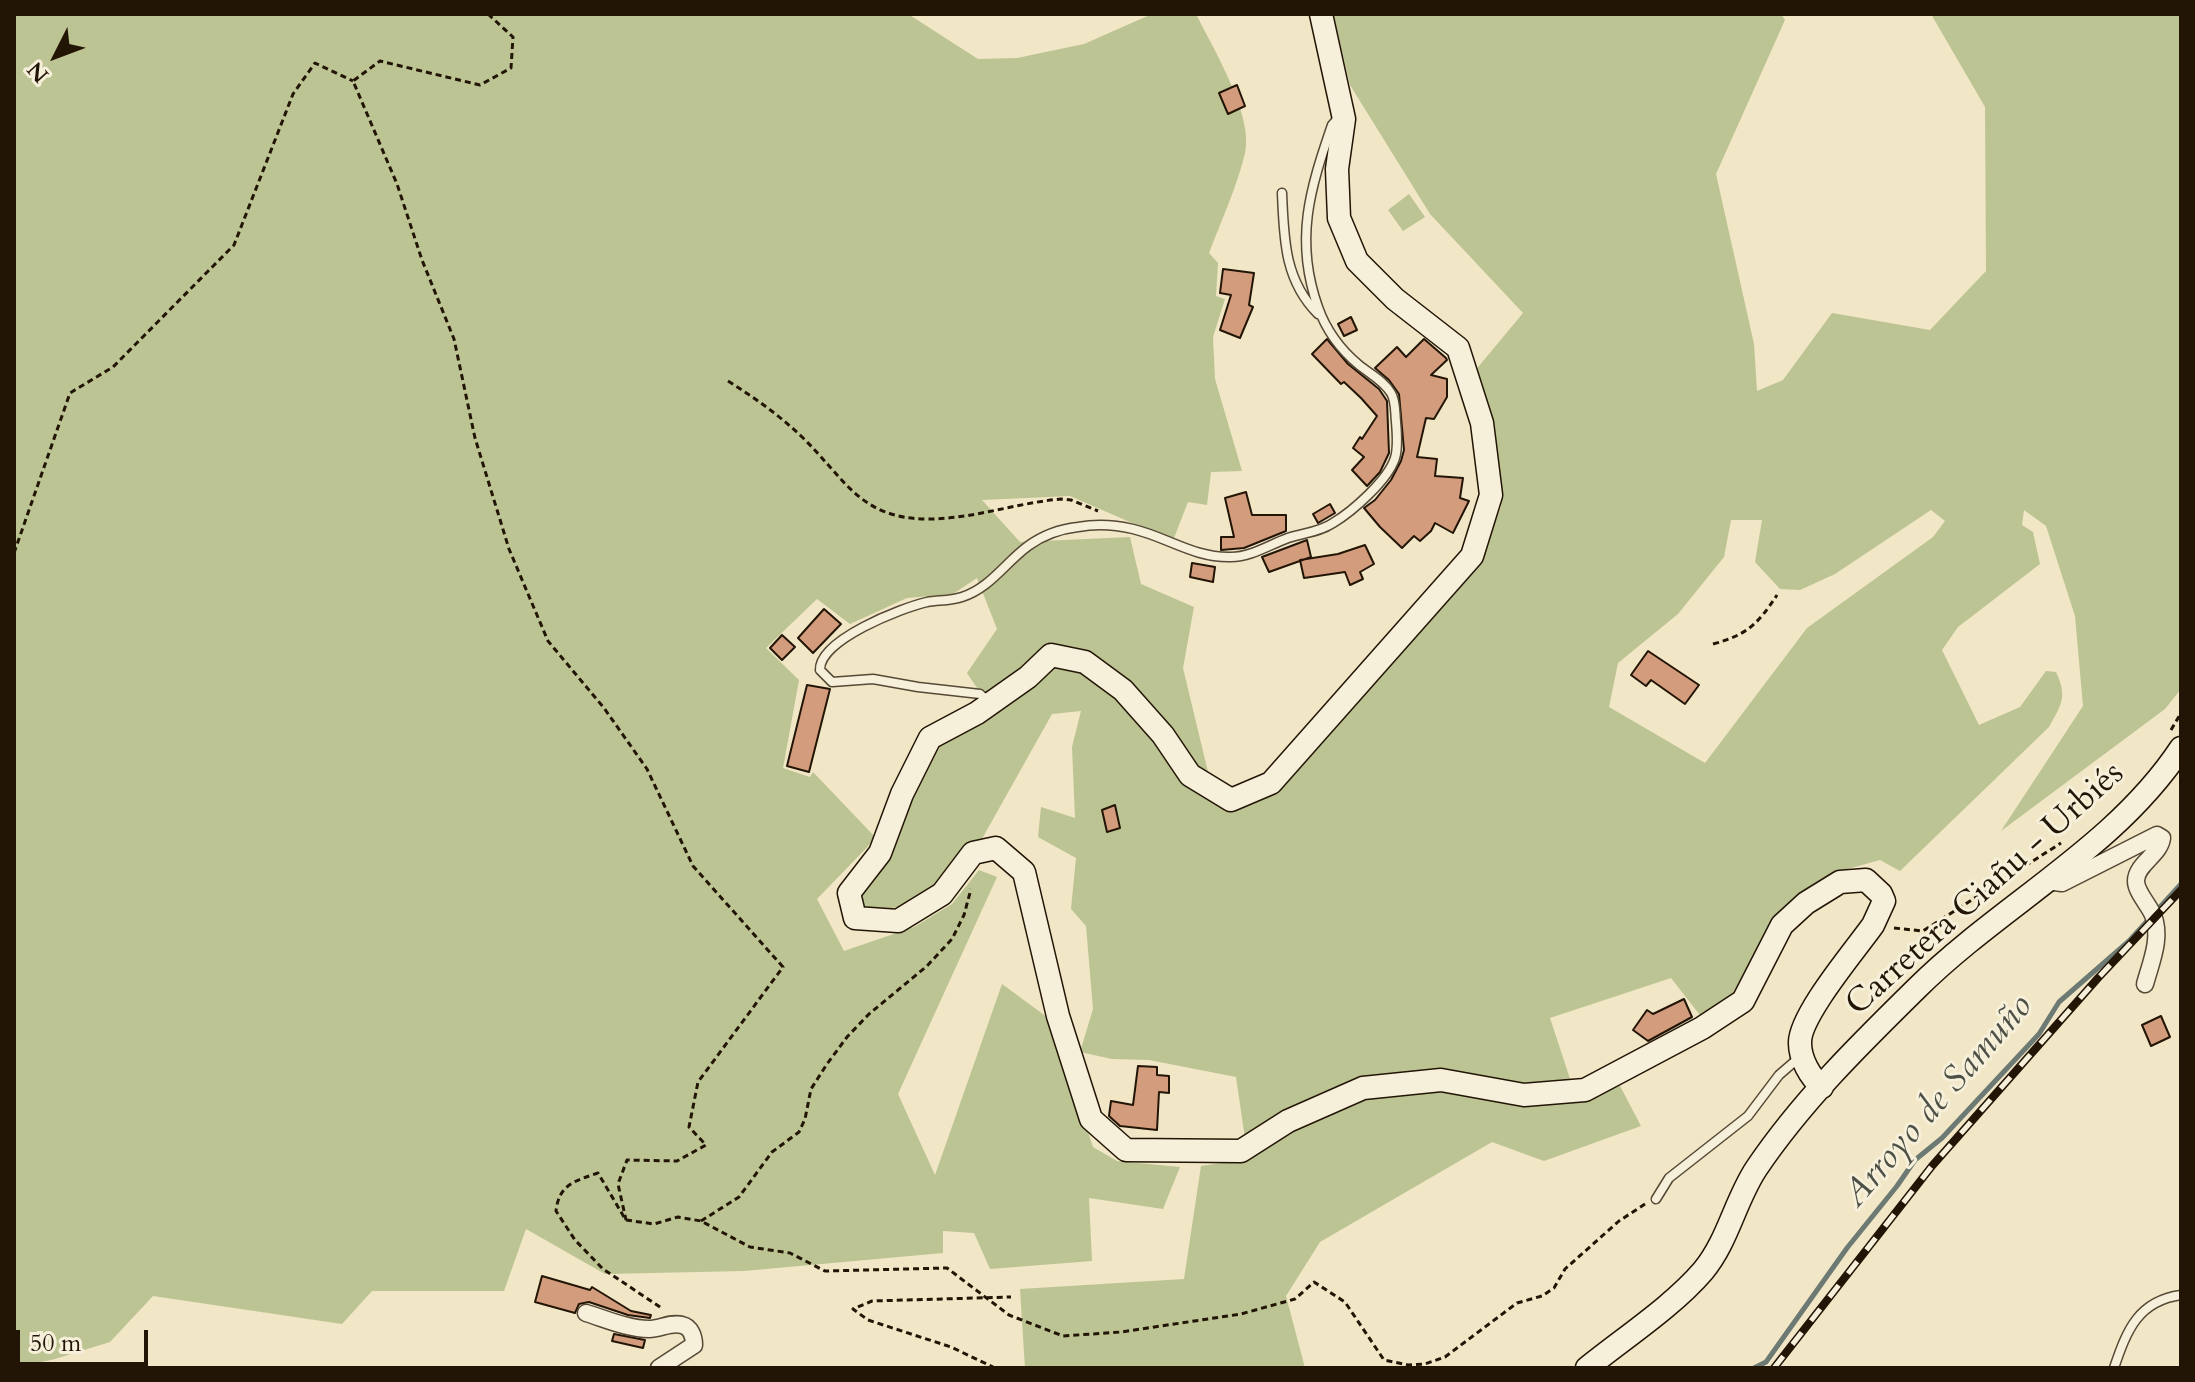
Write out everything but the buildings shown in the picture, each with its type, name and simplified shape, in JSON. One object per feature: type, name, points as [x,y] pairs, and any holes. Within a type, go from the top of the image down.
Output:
[{"type":"street","points":[[1321,14],[1344,119],[1337,169],[1339,218],[1357,261],[1395,299],[1458,348],[1482,423],[1491,495],[1472,556],[1271,783],[1231,800],[1190,775],[1163,735],[1123,690],[1085,662],[1051,655],[1028,677],[991,703],[930,738],[902,794],[880,853],[849,893],[855,918],[898,921],[942,894],[973,853],[996,848],[1024,872],[1058,1016],[1091,1119],[1126,1150],[1241,1151],[1288,1121],[1363,1088],[1441,1080],[1524,1095],[1585,1090],[1702,1028],[1743,1001],[1782,925],[1806,903],[1840,882],[1866,880],[1884,901],[1873,925],[1811,1011],[1799,1040],[1813,1079],[1822,1087]]},
{"type":"street","name":"Carretera Ciañu - Urbiés","points":[[1587,1368],[1704,1270],[1718,1249],[1753,1173],[1782,1130],[1822,1087],[1919,986],[2134,807],[2156,784],[2174,743]]},
{"type":"street","points":[[2046,881],[2062,883],[2157,835],[2162,838],[2161,846],[2137,875],[2136,885],[2151,911],[2158,936],[2145,984]]},
{"type":"street","points":[[586,1313],[620,1324],[650,1329],[682,1325],[693,1334],[696,1342],[659,1368]]},
{"type":"lane","points":[[991,703],[980,694],[873,679],[832,682],[820,670],[820,664],[833,646],[892,614],[930,601],[951,601],[975,593],[1028,546],[1048,534],[1087,526],[1134,529],[1203,555],[1233,557],[1249,554],[1333,523],[1361,503],[1392,465],[1396,455],[1397,427],[1391,392],[1339,345],[1322,317],[1306,265],[1305,237],[1311,189],[1332,125],[1342,112]]},
{"type":"lane","points":[[1282,193],[1287,262],[1291,275],[1306,302],[1322,317]]},
{"type":"lane","points":[[1656,1199],[1669,1178],[1748,1116],[1779,1075],[1802,1055]]},
{"type":"lane","points":[[2114,1368],[2127,1332],[2139,1315],[2154,1302],[2181,1295]]},
{"type":"path","points":[[353,81],[380,61],[480,85],[511,68],[513,37],[488,14]]},
{"type":"path","points":[[14,553],[70,393],[113,367],[234,245],[293,94],[315,63],[353,81],[397,184],[422,260],[454,339],[475,438],[509,549],[548,641],[604,708],[647,769],[693,866],[783,967],[698,1082],[689,1127],[706,1145],[677,1161],[627,1160],[618,1184],[626,1220]]},
{"type":"path","points":[[728,381],[775,412],[860,499],[883,511],[930,519],[1061,499],[1105,514]]},
{"type":"path","points":[[1713,644],[1748,631],[1764,615],[1777,595]]},
{"type":"path","points":[[2174,743],[2181,713]]},
{"type":"path","points":[[1873,925],[1923,931],[2064,841]]},
{"type":"path","points":[[701,1221],[739,1197],[772,1152],[799,1132],[811,1089],[827,1064],[869,1014],[927,966],[952,939],[964,915],[972,887]]},
{"type":"path","points":[[626,1220],[598,1173],[566,1187],[557,1198],[556,1211],[575,1240],[603,1269],[665,1310],[682,1325]]},
{"type":"path","points":[[626,1220],[654,1224],[678,1217],[701,1221],[750,1247],[790,1253],[825,1271],[947,1268],[1009,1315],[1063,1336],[1121,1332],[1241,1314],[1295,1299],[1314,1282],[1345,1302],[1384,1360],[1408,1365],[1425,1364],[1445,1357],[1517,1303],[1542,1296],[1554,1288],[1565,1269],[1619,1221],[1656,1199]]},
{"type":"path","points":[[995,1368],[951,1347],[868,1320],[853,1309],[872,1301],[1011,1297]]},
{"type":"green space","points":[[14,14],[908,14],[978,59],[1017,58],[1084,44],[1152,14],[1196,14],[1230,82],[1244,120],[1246,138],[1238,178],[1209,253],[1218,263],[1216,296],[1225,299],[1213,337],[1215,379],[1242,471],[1211,472],[1207,505],[1188,502],[1174,538],[1070,496],[982,500],[1020,542],[1130,537],[1141,584],[1194,607],[1183,668],[1208,772],[1181,781],[1205,798],[1233,807],[1365,688],[1431,620],[1478,561],[1501,507],[1488,420],[1474,372],[1523,313],[1430,214],[1350,85],[1333,14],[1781,14],[1785,20],[1716,174],[1754,344],[1757,391],[1783,380],[1832,313],[1930,330],[1986,271],[1985,107],[1931,14],[2181,14],[2181,689],[2165,709],[2001,831],[2083,706],[2075,616],[2046,526],[2024,510],[2022,525],[2033,532],[2040,564],[1958,627],[1942,650],[1979,725],[2020,707],[2046,671],[2056,672],[2062,688],[2062,701],[2049,727],[1900,871],[1880,860],[1840,871],[1735,996],[1703,1019],[1671,978],[1550,1018],[1576,1097],[1620,1086],[1641,1126],[1544,1161],[1492,1142],[1320,1242],[1286,1296],[1305,1368],[1025,1368],[1020,1289],[1184,1279],[1201,1166],[1248,1159],[1236,1077],[1149,1060],[1112,1059],[1080,1052],[1093,1009],[1086,926],[1071,909],[1076,858],[1038,837],[1041,807],[1075,818],[1072,747],[1081,711],[1052,714],[962,880],[901,907],[862,911],[857,895],[936,743],[995,715],[967,673],[997,629],[977,578],[953,594],[907,598],[850,624],[817,599],[766,648],[799,680],[783,768],[810,777],[813,772],[876,838],[817,899],[844,951],[914,927],[952,904],[979,870],[997,877],[898,1094],[935,1175],[1002,984],[1051,1020],[1093,1147],[1117,1161],[1180,1167],[1163,1209],[1089,1198],[1092,1261],[990,1269],[974,1233],[943,1231],[943,1253],[744,1271],[605,1274],[526,1229],[504,1291],[372,1291],[342,1324],[153,1296],[110,1342],[14,1368]],"holes":[[[1931,510],[1945,521],[1933,537],[1807,628],[1705,763],[1609,707],[1618,663],[1678,614],[1724,557],[1731,520],[1762,520],[1755,562],[1780,589],[1800,590],[1835,574]]]},
{"type":"green space","points":[[1409,194],[1425,217],[1403,231],[1388,210]]},
{"type":"waterway","name":"Arroyo de Samuño","points":[[1754,1368],[1766,1362],[1847,1248],[1915,1160],[1942,1138],[2039,1034],[2059,1002],[2129,941],[2181,884]]},
{"type":"railway","points":[[1774,1368],[1932,1166],[2098,978],[2181,890]]}]
